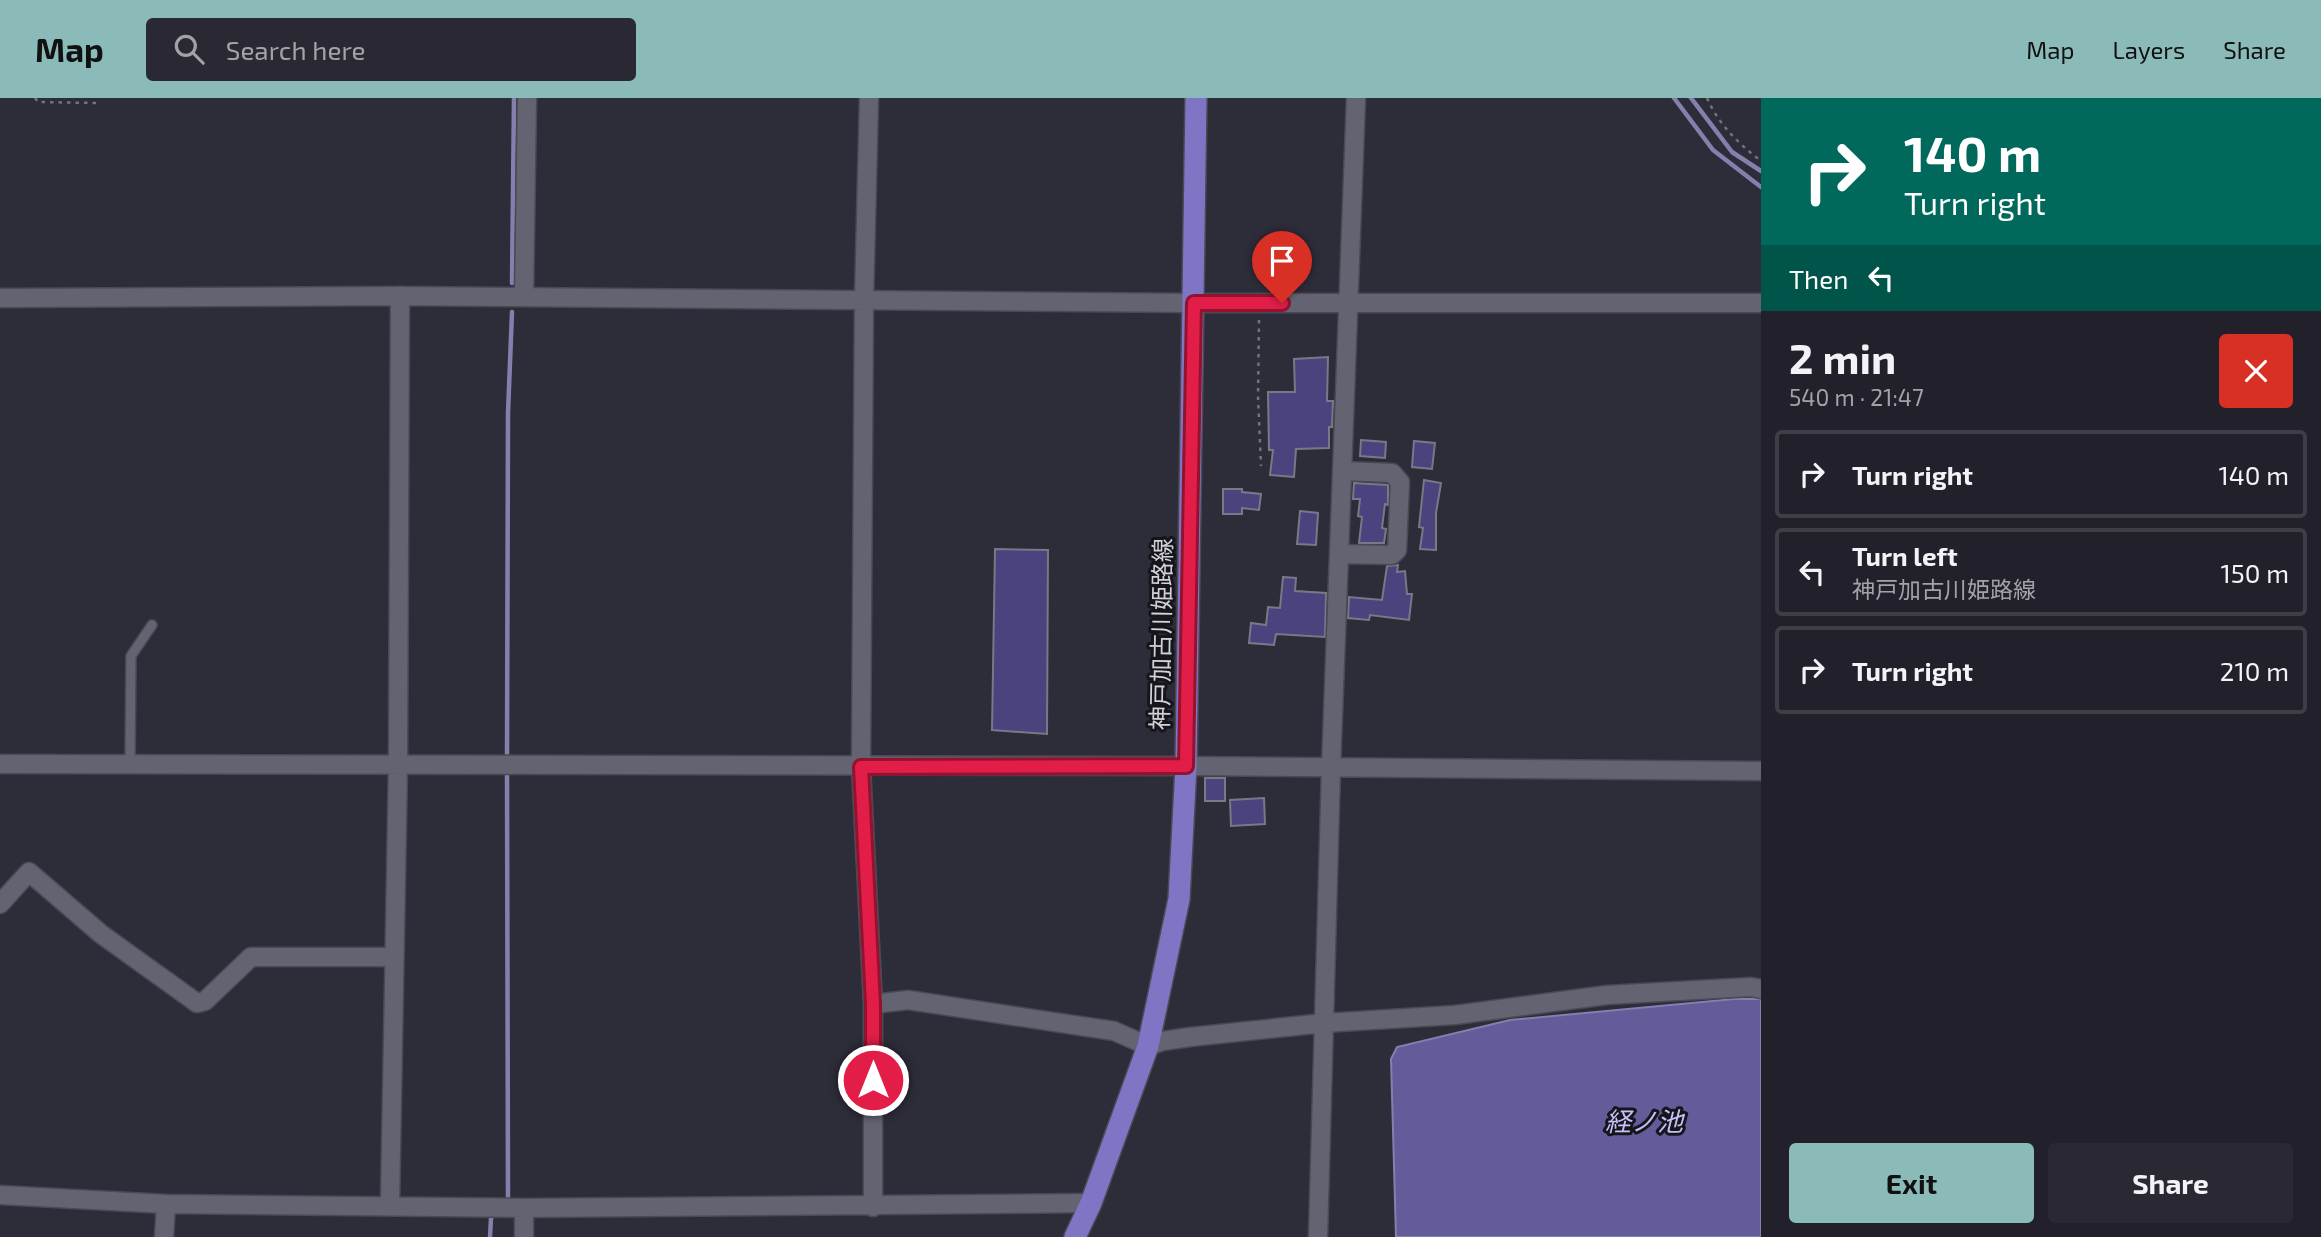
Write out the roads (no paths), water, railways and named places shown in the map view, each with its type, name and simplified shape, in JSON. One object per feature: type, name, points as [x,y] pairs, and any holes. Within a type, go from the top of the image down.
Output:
[{"type":"main road","name":"神戸加古川姫路線","points":[[1075,1237],[1091,1203],[1148,1046],[1180,898],[1186,766],[1196,98]]},
{"type":"street","points":[[524,297],[527,98]]},
{"type":"street","points":[[869,98],[864,300],[861,767],[873,1004],[873,1207]]},
{"type":"street","points":[[1318,1237],[1331,768],[1356,98]]},
{"type":"street","points":[[390,1205],[398,765],[400,296]]},
{"type":"street","points":[[0,298],[400,296],[1194,303],[1761,303]]},
{"type":"street","points":[[1340,554],[1392,555],[1397,550],[1400,482],[1392,473],[1343,471]]},
{"type":"street","points":[[0,764],[1186,766],[1761,771]]},
{"type":"street","points":[[0,904],[29,872],[101,934],[197,1003],[205,1001],[251,957],[394,957]]},
{"type":"street","points":[[873,1004],[908,1000],[1114,1031],[1148,1046],[1189,1037],[1324,1023],[1455,1014],[1607,995],[1751,987],[1761,989]]},
{"type":"street","points":[[0,1195],[166,1204],[524,1208],[1091,1203]]},
{"type":"street","points":[[164,1237],[166,1204]]},
{"type":"street","points":[[524,1208],[524,1237]]},
{"type":"lane","points":[[130,764],[131,656],[152,625]]},
{"type":"water","name":"経ノ池","points":[[1734,999],[1761,999],[1761,1237],[1396,1237],[1391,1059],[1397,1047],[1510,1020]]},
{"type":"waterway","points":[[512,283],[514,98]]},
{"type":"waterway","points":[[1674,98],[1713,150],[1761,187]]},
{"type":"waterway","points":[[1691,98],[1732,152],[1761,171]]},
{"type":"waterway","points":[[507,760],[508,413],[512,312]]},
{"type":"waterway","points":[[505,1203],[508,1200],[507,768]]},
{"type":"waterway","points":[[490,1237],[491,1218],[497,1212]]}]
